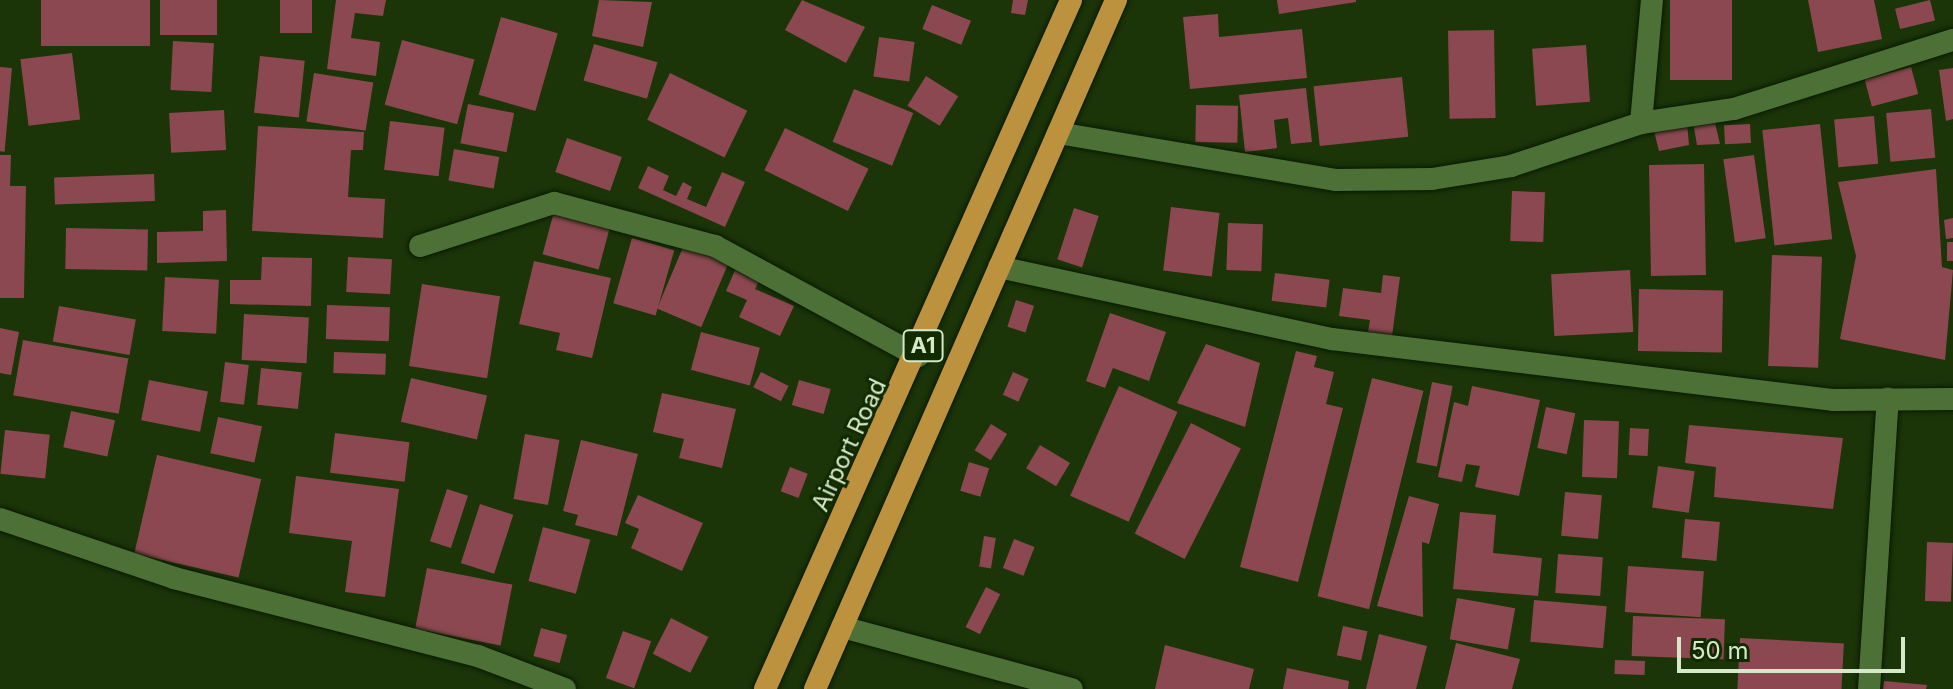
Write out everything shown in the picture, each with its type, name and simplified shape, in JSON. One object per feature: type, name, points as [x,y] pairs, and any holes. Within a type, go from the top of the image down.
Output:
[{"type":"highway","name":"Airport Road","points":[[765,689],[918,356],[1071,0]]},
{"type":"highway","name":"A1","points":[[815,689],[1116,0]]},
{"type":"street","points":[[1641,123],[1652,0]]},
{"type":"street","points":[[1058,133],[1335,180],[1432,179],[1511,166],[1641,123],[1734,109],[1953,40]]},
{"type":"street","points":[[420,246],[554,203],[715,246],[918,356]]},
{"type":"street","points":[[999,267],[1332,339],[1833,400],[1953,399]]},
{"type":"street","points":[[1869,689],[1888,399]]},
{"type":"street","points":[[0,519],[174,578],[478,656],[565,689]]},
{"type":"street","points":[[842,627],[1072,689]]},
{"type":"building","points":[[41,0],[150,0],[150,46],[41,46]]},
{"type":"building","points":[[160,0],[217,0],[217,35],[160,35]]},
{"type":"building","points":[[280,0],[312,0],[312,33],[280,33]]},
{"type":"building","points":[[336,0],[386,0],[383,16],[355,13],[351,38],[380,42],[376,76],[327,69]]},
{"type":"building","points":[[599,0],[652,2],[643,47],[592,36]]},
{"type":"building","points":[[802,0],[865,27],[846,63],[785,30]]},
{"type":"building","points":[[1013,0],[1028,0],[1025,15],[1011,13]]},
{"type":"building","points":[[1277,0],[1356,0],[1356,2],[1279,14]]},
{"type":"building","points":[[1670,0],[1732,0],[1732,80],[1670,80]]},
{"type":"building","points":[[1808,0],[1874,0],[1882,39],[1818,52]]},
{"type":"building","points":[[1930,0],[1935,20],[1900,29],[1895,9]]},
{"type":"building","points":[[932,5],[971,21],[961,45],[922,29]]},
{"type":"building","points":[[1218,14],[1219,37],[1302,29],[1307,78],[1190,89],[1183,17]]},
{"type":"building","points":[[501,17],[558,33],[535,111],[479,95]]},
{"type":"building","points":[[1494,30],[1496,118],[1450,119],[1448,31]]},
{"type":"building","points":[[879,37],[915,42],[909,82],[873,77]]},
{"type":"building","points":[[402,40],[474,59],[457,124],[385,105]]},
{"type":"building","points":[[173,41],[214,43],[211,92],[170,90]]},
{"type":"building","points":[[594,44],[657,62],[647,99],[584,81]]},
{"type":"building","points":[[1586,45],[1590,102],[1536,106],[1532,49]]},
{"type":"building","points":[[72,53],[80,120],[29,126],[20,59]]},
{"type":"building","points":[[260,56],[305,61],[299,117],[254,113]]},
{"type":"building","points":[[0,67],[12,68],[5,152],[0,151]]},
{"type":"building","points":[[1911,67],[1918,94],[1872,106],[1865,79]]},
{"type":"building","points":[[1953,68],[1953,119],[1946,121],[1939,70]]},
{"type":"building","points":[[314,73],[373,82],[366,131],[306,121]]},
{"type":"building","points":[[670,73],[747,111],[725,157],[647,120]]},
{"type":"building","points":[[926,76],[958,96],[940,126],[907,106]]},
{"type":"building","points":[[1402,77],[1408,137],[1320,146],[1313,86]]},
{"type":"building","points":[[1306,88],[1312,142],[1291,144],[1288,118],[1274,120],[1277,148],[1245,152],[1239,95]]},
{"type":"building","points":[[854,89],[913,113],[892,166],[833,142]]},
{"type":"building","points":[[468,104],[514,113],[507,152],[460,143]]},
{"type":"building","points":[[1196,105],[1238,106],[1237,143],[1195,142]]},
{"type":"building","points":[[1931,109],[1935,158],[1890,162],[1886,113]]},
{"type":"building","points":[[224,110],[226,150],[171,153],[169,113]]},
{"type":"building","points":[[1874,116],[1878,164],[1838,167],[1834,119]]},
{"type":"building","points":[[390,121],[445,128],[439,176],[384,170]]},
{"type":"building","points":[[1693,122],[1715,123],[1720,144],[1697,145]]},
{"type":"building","points":[[1687,123],[1689,145],[1659,151],[1653,127]]},
{"type":"building","points":[[1750,124],[1751,143],[1725,144],[1724,125]]},
{"type":"building","points":[[1820,124],[1832,239],[1774,245],[1762,130]]},
{"type":"building","points":[[258,126],[364,132],[363,150],[351,150],[348,197],[385,199],[383,238],[252,231]]},
{"type":"building","points":[[785,128],[869,169],[848,211],[764,170]]},
{"type":"building","points":[[567,138],[622,157],[610,191],[555,172]]},
{"type":"building","points":[[454,149],[499,157],[494,189],[448,181]]},
{"type":"building","points":[[0,155],[11,155],[10,186],[26,186],[24,298],[0,298]]},
{"type":"building","points":[[1754,155],[1766,238],[1735,242],[1723,159]]},
{"type":"building","points":[[1704,164],[1706,275],[1651,276],[1649,165]]},
{"type":"building","points":[[648,166],[669,176],[663,190],[676,196],[683,182],[692,187],[687,199],[706,207],[722,172],[745,182],[725,227],[638,188]]},
{"type":"building","points":[[1936,169],[1942,267],[1953,270],[1945,360],[1840,339],[1856,256],[1838,182]]},
{"type":"building","points":[[154,174],[155,201],[55,204],[54,177]]},
{"type":"building","points":[[1512,191],[1545,192],[1543,242],[1510,241]]},
{"type":"building","points":[[1171,207],[1220,213],[1212,276],[1163,271]]},
{"type":"building","points":[[555,208],[611,223],[599,269],[543,254]]},
{"type":"building","points":[[1074,208],[1099,216],[1082,267],[1057,259]]},
{"type":"building","points":[[226,210],[227,261],[157,263],[157,232],[203,231],[203,211]]},
{"type":"building","points":[[1953,218],[1953,238],[1946,239],[1944,220]]},
{"type":"building","points":[[1228,223],[1263,224],[1261,271],[1226,270]]},
{"type":"building","points":[[66,228],[148,229],[147,270],[65,269]]},
{"type":"building","points":[[632,238],[674,250],[656,315],[613,303]]},
{"type":"building","points":[[1947,242],[1953,242],[1953,261],[1947,261]]},
{"type":"building","points":[[684,245],[728,264],[701,327],[657,309]]},
{"type":"building","points":[[1772,255],[1822,257],[1818,368],[1768,366]]},
{"type":"building","points":[[262,257],[312,258],[311,306],[230,304],[230,280],[261,280]]},
{"type":"building","points":[[348,257],[392,259],[390,294],[346,292]]},
{"type":"building","points":[[534,261],[611,278],[592,358],[556,350],[560,333],[519,324]]},
{"type":"building","points":[[736,268],[760,279],[755,289],[794,306],[780,336],[739,317],[747,300],[726,291]]},
{"type":"building","points":[[1630,270],[1633,332],[1554,336],[1551,274]]},
{"type":"building","points":[[1275,273],[1330,280],[1326,307],[1272,301]]},
{"type":"building","points":[[1383,275],[1400,277],[1392,336],[1368,332],[1370,320],[1339,316],[1343,288],[1381,293]]},
{"type":"building","points":[[165,277],[219,280],[216,334],[162,331]]},
{"type":"building","points":[[422,284],[500,296],[487,378],[409,366]]},
{"type":"building","points":[[1639,289],[1723,290],[1722,352],[1638,351]]},
{"type":"building","points":[[1016,300],[1034,306],[1025,333],[1007,327]]},
{"type":"building","points":[[327,305],[390,307],[389,341],[326,339]]},
{"type":"building","points":[[59,306],[136,320],[130,355],[53,341]]},
{"type":"building","points":[[1110,313],[1166,332],[1149,381],[1113,368],[1105,388],[1086,381]]},
{"type":"building","points":[[244,314],[309,317],[307,363],[242,360]]},
{"type":"building","points":[[0,328],[19,332],[11,375],[0,373]]},
{"type":"building","points":[[701,332],[760,348],[750,385],[691,370]]},
{"type":"building","points":[[23,340],[128,359],[119,414],[13,395]]},
{"type":"building","points":[[1206,344],[1260,363],[1245,427],[1177,403]]},
{"type":"building","points":[[1296,351],[1317,356],[1314,367],[1334,372],[1326,404],[1343,408],[1298,582],[1240,567]]},
{"type":"building","points":[[334,352],[386,354],[385,375],[333,373]]},
{"type":"building","points":[[225,362],[249,365],[244,405],[220,402]]},
{"type":"building","points":[[261,368],[302,372],[298,409],[257,405]]},
{"type":"building","points":[[761,372],[789,386],[781,401],[753,387]]},
{"type":"building","points":[[1013,372],[1029,379],[1018,402],[1003,395]]},
{"type":"building","points":[[411,378],[487,396],[477,439],[401,422]]},
{"type":"building","points":[[1372,378],[1423,391],[1369,609],[1318,596]]},
{"type":"building","points":[[149,380],[208,391],[200,432],[141,420]]},
{"type":"building","points":[[799,380],[831,389],[824,414],[792,405]]},
{"type":"building","points":[[1432,382],[1453,386],[1437,467],[1416,462]]},
{"type":"building","points":[[1119,386],[1177,412],[1129,522],[1070,496]]},
{"type":"building","points":[[1472,386],[1540,400],[1519,496],[1475,487],[1480,466],[1466,464],[1462,482],[1438,477],[1454,402],[1468,406]]},
{"type":"building","points":[[662,393],[736,409],[722,468],[679,458],[684,439],[653,432]]},
{"type":"building","points":[[1546,407],[1575,413],[1567,454],[1537,448]]},
{"type":"building","points":[[71,411],[115,420],[107,457],[63,447]]},
{"type":"building","points":[[218,417],[262,426],[254,463],[210,453]]},
{"type":"building","points":[[1584,420],[1619,421],[1617,478],[1582,477]]},
{"type":"building","points":[[1191,423],[1241,448],[1185,559],[1135,533]]},
{"type":"building","points":[[991,424],[1007,434],[991,460],[975,450]]},
{"type":"building","points":[[1689,425],[1843,438],[1833,509],[1714,497],[1716,467],[1685,463]]},
{"type":"building","points":[[1630,428],[1649,429],[1648,456],[1629,455]]},
{"type":"building","points":[[5,430],[50,435],[45,478],[0,474]]},
{"type":"building","points":[[335,433],[409,442],[405,482],[330,473]]},
{"type":"building","points":[[525,434],[559,440],[548,505],[514,499]]},
{"type":"building","points":[[581,440],[638,454],[617,536],[575,525],[578,515],[563,511]]},
{"type":"building","points":[[1040,445],[1070,463],[1056,486],[1026,468]]},
{"type":"building","points":[[157,455],[261,479],[239,577],[134,553]]},
{"type":"building","points":[[969,462],[989,468],[980,497],[960,491]]},
{"type":"building","points":[[1658,466],[1695,471],[1689,513],[1652,508]]},
{"type":"building","points":[[790,467],[808,474],[798,498],[781,491]]},
{"type":"building","points":[[296,476],[399,489],[385,597],[345,592],[352,541],[289,533]]},
{"type":"building","points":[[447,489],[468,496],[451,548],[430,541]]},
{"type":"building","points":[[1565,492],[1602,495],[1598,539],[1561,536]]},
{"type":"building","points":[[638,495],[703,523],[682,571],[631,548],[639,529],[625,523]]},
{"type":"building","points":[[1409,496],[1439,504],[1429,544],[1422,542],[1423,617],[1377,606]]},
{"type":"building","points":[[480,504],[513,515],[494,574],[461,563]]},
{"type":"building","points":[[1460,512],[1496,515],[1493,553],[1542,558],[1538,596],[1453,589]]},
{"type":"building","points":[[1685,519],[1720,522],[1716,561],[1682,558]]},
{"type":"building","points":[[543,527],[590,540],[576,594],[529,581]]},
{"type":"building","points":[[984,536],[996,538],[991,568],[979,567]]},
{"type":"building","points":[[1014,539],[1035,547],[1023,576],[1003,568]]},
{"type":"building","points":[[1927,542],[1953,543],[1951,602],[1925,601]]},
{"type":"building","points":[[1558,554],[1603,557],[1600,596],[1555,593]]},
{"type":"building","points":[[1628,566],[1704,571],[1701,617],[1625,612]]},
{"type":"building","points":[[427,568],[512,585],[501,645],[415,629]]},
{"type":"building","points":[[986,587],[1000,594],[980,634],[966,627]]},
{"type":"building","points":[[1457,598],[1515,608],[1508,650],[1450,639]]},
{"type":"building","points":[[1534,600],[1607,606],[1603,648],[1530,642]]},
{"type":"building","points":[[1633,616],[1725,619],[1724,659],[1632,656]]},
{"type":"building","points":[[671,618],[708,637],[690,673],[653,654]]},
{"type":"building","points":[[1343,626],[1367,631],[1361,661],[1337,655]]},
{"type":"building","points":[[541,628],[567,635],[560,663],[533,656]]},
{"type":"building","points":[[623,631],[651,641],[634,688],[606,678]]},
{"type":"building","points":[[1379,634],[1427,646],[1416,689],[1366,689]]},
{"type":"building","points":[[1740,638],[1844,643],[1841,689],[1737,689]]},
{"type":"building","points":[[1456,643],[1520,659],[1512,689],[1445,689]]},
{"type":"building","points":[[1165,645],[1254,669],[1249,689],[1155,689]]},
{"type":"building","points":[[1615,660],[1645,661],[1644,675],[1615,674]]},
{"type":"building","points":[[1287,668],[1349,681],[1348,689],[1283,689]]},
{"type":"building","points":[[1884,681],[1927,685],[1926,689],[1883,689]]}]
